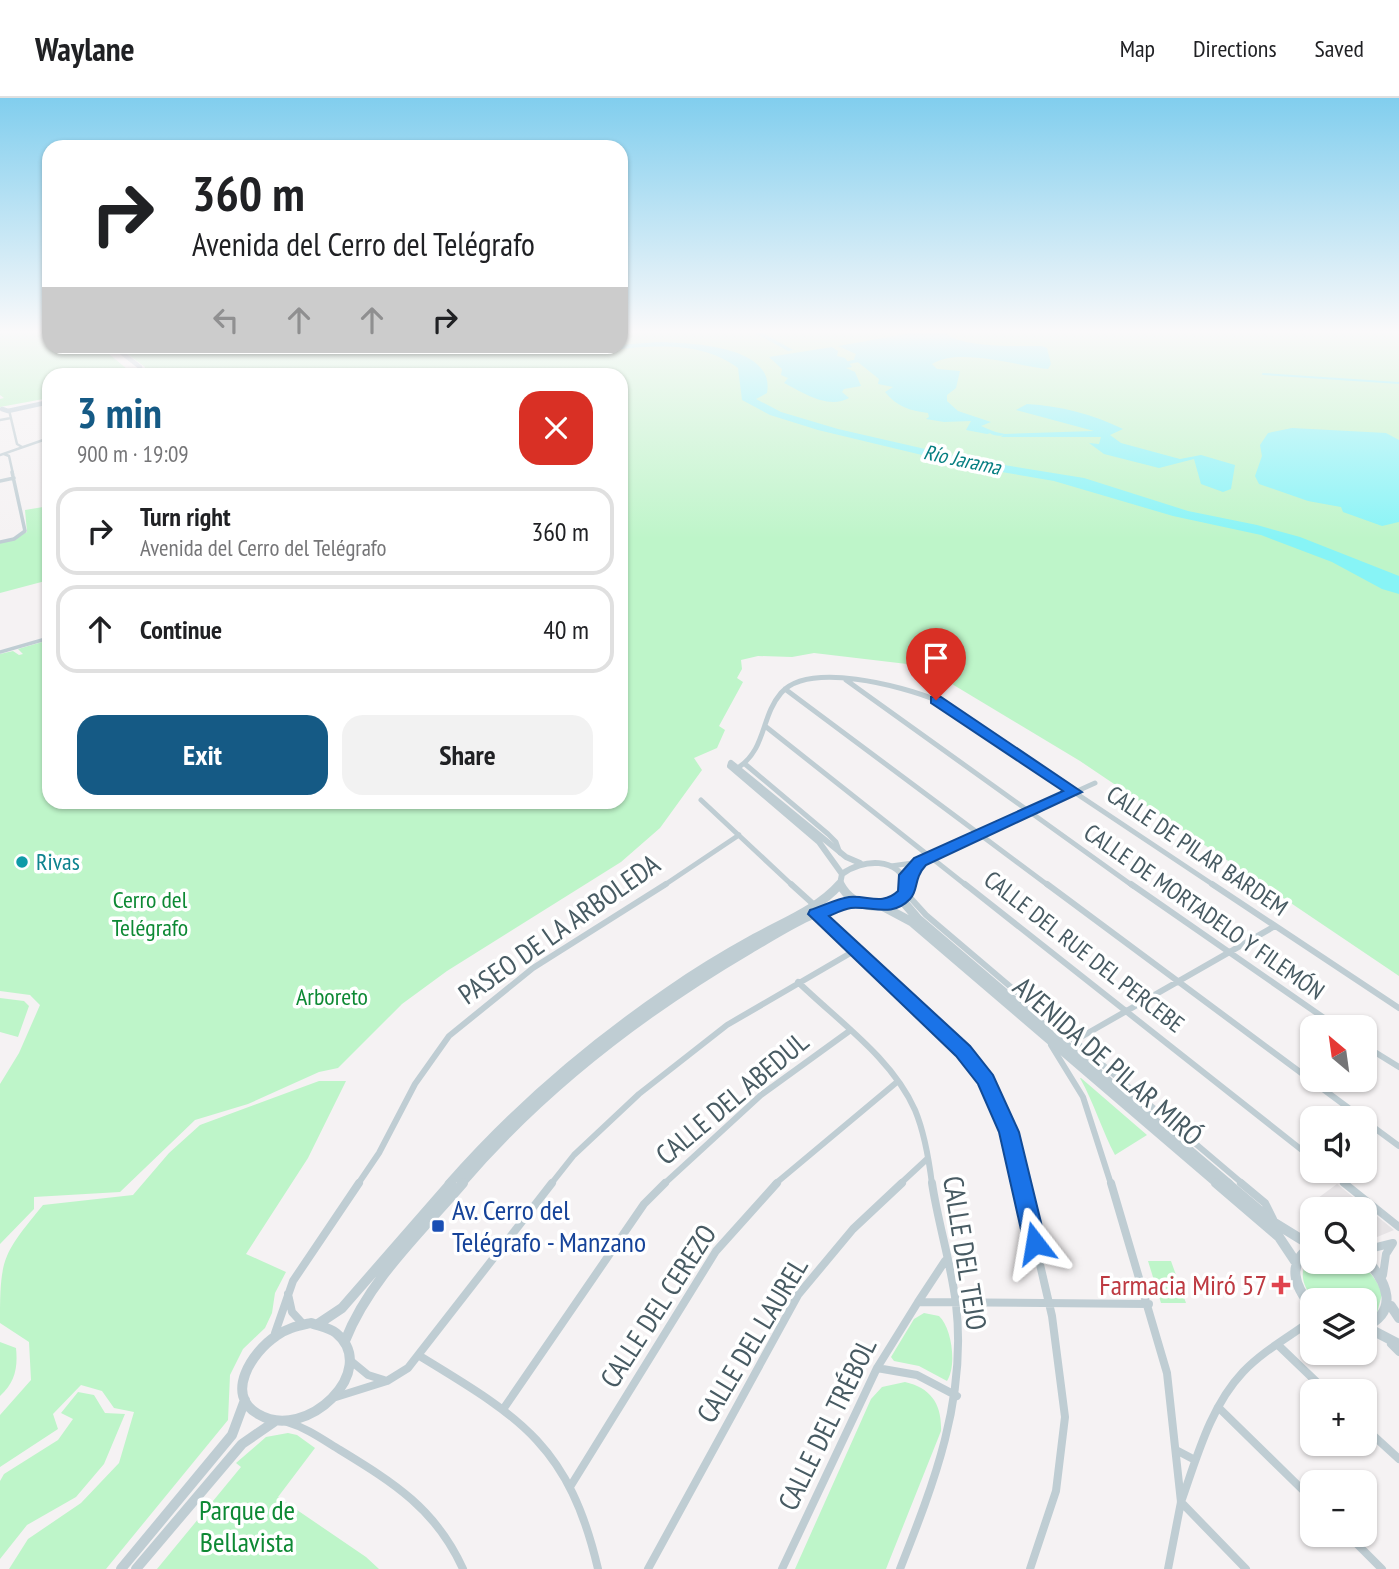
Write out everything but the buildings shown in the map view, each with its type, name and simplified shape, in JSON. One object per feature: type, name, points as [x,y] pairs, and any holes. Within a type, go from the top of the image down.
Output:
[{"type":"main road","points":[[6,409],[42,402]]},
{"type":"street","points":[[6,409],[18,444],[22,447]]},
{"type":"street","points":[[0,420],[11,418]]},
{"type":"street","points":[[2,455],[42,441]]},
{"type":"street","points":[[0,542],[14,539],[25,531],[9,456],[2,455]]},
{"type":"street","points":[[0,481],[14,478]]},
{"type":"street","points":[[0,652],[42,640]]},
{"type":"street","name":"CALLE DE PILAR BARDEM","points":[[785,689],[815,679],[846,680],[894,685],[926,695],[1399,1008]]},
{"type":"street","name":"CALLE DE MORTADELO Y FILEMÓN","points":[[846,680],[1029,813],[1319,1015]]},
{"type":"street","points":[[842,874],[819,842],[730,765],[742,765],[751,758],[785,689],[1346,1106]]},
{"type":"street","name":"CALLE DEL RUE DEL PERCEBE","points":[[765,726],[1300,1148]]},
{"type":"street","points":[[742,765],[840,853],[860,863],[891,866],[920,862],[1095,783]]},
{"type":"street","points":[[701,800],[816,910],[854,951],[963,1051],[997,1099],[1009,1132],[1049,1303],[1060,1358],[1065,1417],[1056,1491],[1031,1569]]},
{"type":"street","name":"PASEO DE LA ARBOLEDA","points":[[275,1334],[288,1291],[379,1153],[415,1083],[449,1036],[533,968],[603,926],[739,835]]},
{"type":"street","points":[[318,1324],[342,1308],[487,1141],[542,1087],[668,991],[731,951],[816,910],[856,902],[881,906],[904,896],[908,875],[920,862]]},
{"type":"street","points":[[345,1341],[362,1304],[399,1258],[495,1145],[550,1092],[675,996],[816,910],[839,884],[842,874],[860,863]]},
{"type":"street","points":[[891,866],[907,881]]},
{"type":"street","points":[[839,884],[846,895],[856,902]]},
{"type":"street","name":"AVENIDA DE PILAR MIRÓ","points":[[904,896],[910,912],[1071,1043],[1273,1222],[1300,1239]]},
{"type":"street","name":"AVENIDA DE PILAR MIRÓ","points":[[881,906],[912,922],[1279,1237],[1295,1261]]},
{"type":"street","points":[[1071,1043],[1275,926]]},
{"type":"street","points":[[136,1569],[242,1444],[281,1422],[307,1418],[336,1397],[387,1381],[408,1368],[574,1155],[639,1094],[727,1025],[854,951]]},
{"type":"street","name":"CALLE DEL TEJO","points":[[798,982],[897,1082],[917,1115],[945,1261],[956,1303],[957,1396],[943,1462],[900,1569]]},
{"type":"street","name":"CALLE DEL ABEDUL","points":[[504,1408],[644,1205],[696,1152],[761,1094],[848,1031]]},
{"type":"street","points":[[1045,1037],[1088,1109],[1149,1304],[1167,1373],[1181,1502],[1246,1569]]},
{"type":"street","points":[[1377,1053],[1399,1067]]},
{"type":"street","name":"CALLE DEL CEREZO","points":[[570,1487],[716,1251],[773,1186],[897,1082]]},
{"type":"street","points":[[1377,1130],[1399,1146]]},
{"type":"street","name":"CALLE DEL LAUREL","points":[[648,1569],[798,1295],[853,1229],[927,1159]]},
{"type":"street","points":[[1344,1183],[1399,1227]]},
{"type":"street","points":[[1377,1247],[1396,1241]]},
{"type":"street","points":[[1383,1275],[1386,1254],[1396,1241]]},
{"type":"street","points":[[1300,1257],[1295,1261],[1295,1282],[1300,1289]]},
{"type":"street","name":"CALLE DEL TRÉBOL","points":[[782,1569],[877,1368],[945,1261]]},
{"type":"street","points":[[1377,1269],[1383,1275],[1391,1294],[1391,1306],[1382,1321],[1377,1323]]},
{"type":"street","points":[[288,1291],[292,1312],[303,1324]]},
{"type":"street","points":[[918,1302],[1149,1304]]},
{"type":"street","points":[[1391,1306],[1399,1318]]},
{"type":"street","points":[[121,1569],[232,1435],[245,1400],[243,1383],[247,1364],[258,1347],[275,1334],[303,1324],[318,1324],[335,1331],[345,1341],[351,1361],[336,1397]]},
{"type":"street","points":[[1168,1569],[1181,1502],[1195,1460],[1218,1407],[1237,1378],[1300,1329]]},
{"type":"street","points":[[1377,1332],[1399,1344]]},
{"type":"street","points":[[1382,1334],[1399,1352]]},
{"type":"street","points":[[1278,1345],[1313,1379]]},
{"type":"street","points":[[418,1355],[504,1408],[542,1444],[570,1487],[584,1518],[598,1569]]},
{"type":"street","points":[[351,1361],[368,1375],[387,1381]]},
{"type":"street","points":[[877,1368],[917,1375],[957,1396]]},
{"type":"street","points":[[245,1400],[252,1410],[281,1422],[303,1427],[406,1492],[428,1511],[447,1535],[463,1569]]},
{"type":"street","points":[[1218,1407],[1300,1487]]},
{"type":"street","points":[[1377,1439],[1399,1460]]},
{"type":"street","points":[[1175,1450],[1195,1460]]},
{"type":"street","points":[[1360,1547],[1382,1569]]},
{"type":"shaded area","points":[[1337,1184],[1353,1197],[1319,1197]]},
{"type":"shaded area","points":[[1377,1216],[1394,1230],[1377,1237]]},
{"type":"green space","points":[[0,402],[29,402],[0,407]]},
{"type":"green space","points":[[628,402],[1399,402],[1399,976],[1080,761],[937,675],[907,664],[814,653],[792,657],[758,656],[741,660],[742,669],[737,678],[743,682],[719,726],[725,730],[717,748],[694,758],[702,770],[660,828],[621,862],[447,971],[402,1004],[338,1068],[319,1072],[248,1104],[195,1120],[120,1192],[34,1197],[34,1209],[0,1244],[0,1084],[19,1053],[40,1005],[30,995],[0,991],[0,654],[13,651],[19,655],[23,654],[18,649],[42,642],[42,809],[628,809]]},
{"type":"green space","points":[[42,507],[42,582],[0,593],[0,543],[27,532],[25,510]]},
{"type":"green space","points":[[0,998],[24,1001],[29,1006],[18,1037],[0,1032]]},
{"type":"green space","points":[[1081,1078],[1147,1135],[1115,1155]]},
{"type":"green space","points":[[319,1081],[346,1081],[308,1158],[246,1254],[286,1272],[275,1293],[272,1313],[265,1328],[243,1349],[230,1375],[228,1420],[106,1569],[9,1569],[28,1539],[81,1503],[119,1463],[134,1412],[114,1408],[102,1391],[81,1385],[53,1414],[58,1429],[0,1467],[0,1415],[31,1380],[29,1342],[0,1323],[3,1270],[11,1247],[43,1205],[133,1195],[169,1153],[200,1125]]},
{"type":"green space","points":[[1148,1261],[1171,1261],[1186,1303],[1161,1303]]},
{"type":"green space","points":[[1303,1274],[1371,1274],[1382,1294],[1377,1313],[1377,1288],[1306,1288]]},
{"type":"green space","points":[[924,1313],[939,1316],[947,1329],[952,1347],[952,1366],[947,1381],[919,1366],[894,1361],[891,1357],[914,1319]]},
{"type":"green space","points":[[0,1342],[16,1348],[17,1355],[12,1380],[0,1396]]},
{"type":"green space","points":[[905,1382],[922,1388],[933,1399],[941,1421],[941,1431],[886,1569],[795,1569],[871,1399],[882,1387]]},
{"type":"green space","points":[[78,1392],[94,1395],[105,1413],[125,1414],[104,1464],[76,1497],[27,1525],[0,1559],[0,1481],[4,1474],[58,1440],[73,1419],[61,1413]]},
{"type":"green space","name":"Parque de Bellavista","points":[[288,1433],[297,1435],[315,1448],[278,1497],[366,1557],[379,1569],[157,1569],[241,1467],[236,1463],[266,1437]]},
{"type":"water","name":"Río Jarama","points":[[745,402],[761,402],[781,412],[838,429],[973,460],[1084,478],[1188,511],[1300,537],[1399,576],[1399,594],[1382,589],[1332,562],[1261,535],[1173,516],[1054,481],[972,467],[818,430],[770,415]]},
{"type":"water","points":[[896,402],[948,402],[958,411],[991,422],[981,426],[995,432],[987,434],[966,430],[971,421],[944,422],[926,419],[929,417],[928,413]]},
{"type":"water","points":[[1027,404],[1076,412],[1111,424],[1123,429],[1110,435],[1121,443],[1180,459],[1201,455],[1235,465],[1231,489],[1223,492],[1201,484],[1194,459],[1159,468],[1104,454],[1089,443],[1099,444],[1101,437],[1001,437],[1004,434],[1094,431],[1016,410]]},
{"type":"water","points":[[1292,428],[1386,433],[1399,440],[1399,522],[1382,526],[1343,512],[1341,507],[1308,501],[1259,484],[1255,476],[1262,456],[1260,445],[1268,433]]},
{"type":"waterway","points":[[994,433],[1001,434]]},
{"type":"place","name":"Rivas","points":[[22,862]]},
{"type":"place","name":"Av. Cerro del Telégrafo - Manzano","points":[[438,1226]]},
{"type":"place","name":"Farmacia Miró 57","points":[[1281,1285]]},
{"type":"route","points":[[936,700],[1074,792],[920,862],[908,875],[908,889],[897,902],[881,906],[856,902],[832,906],[817,916],[963,1051],[986,1080],[997,1099],[1009,1132],[1035,1243]]},
{"type":"park label","name":"Cerro del Telégrafo","points":[[150,914]]},
{"type":"park label","name":"Arboreto","points":[[332,997]]}]
